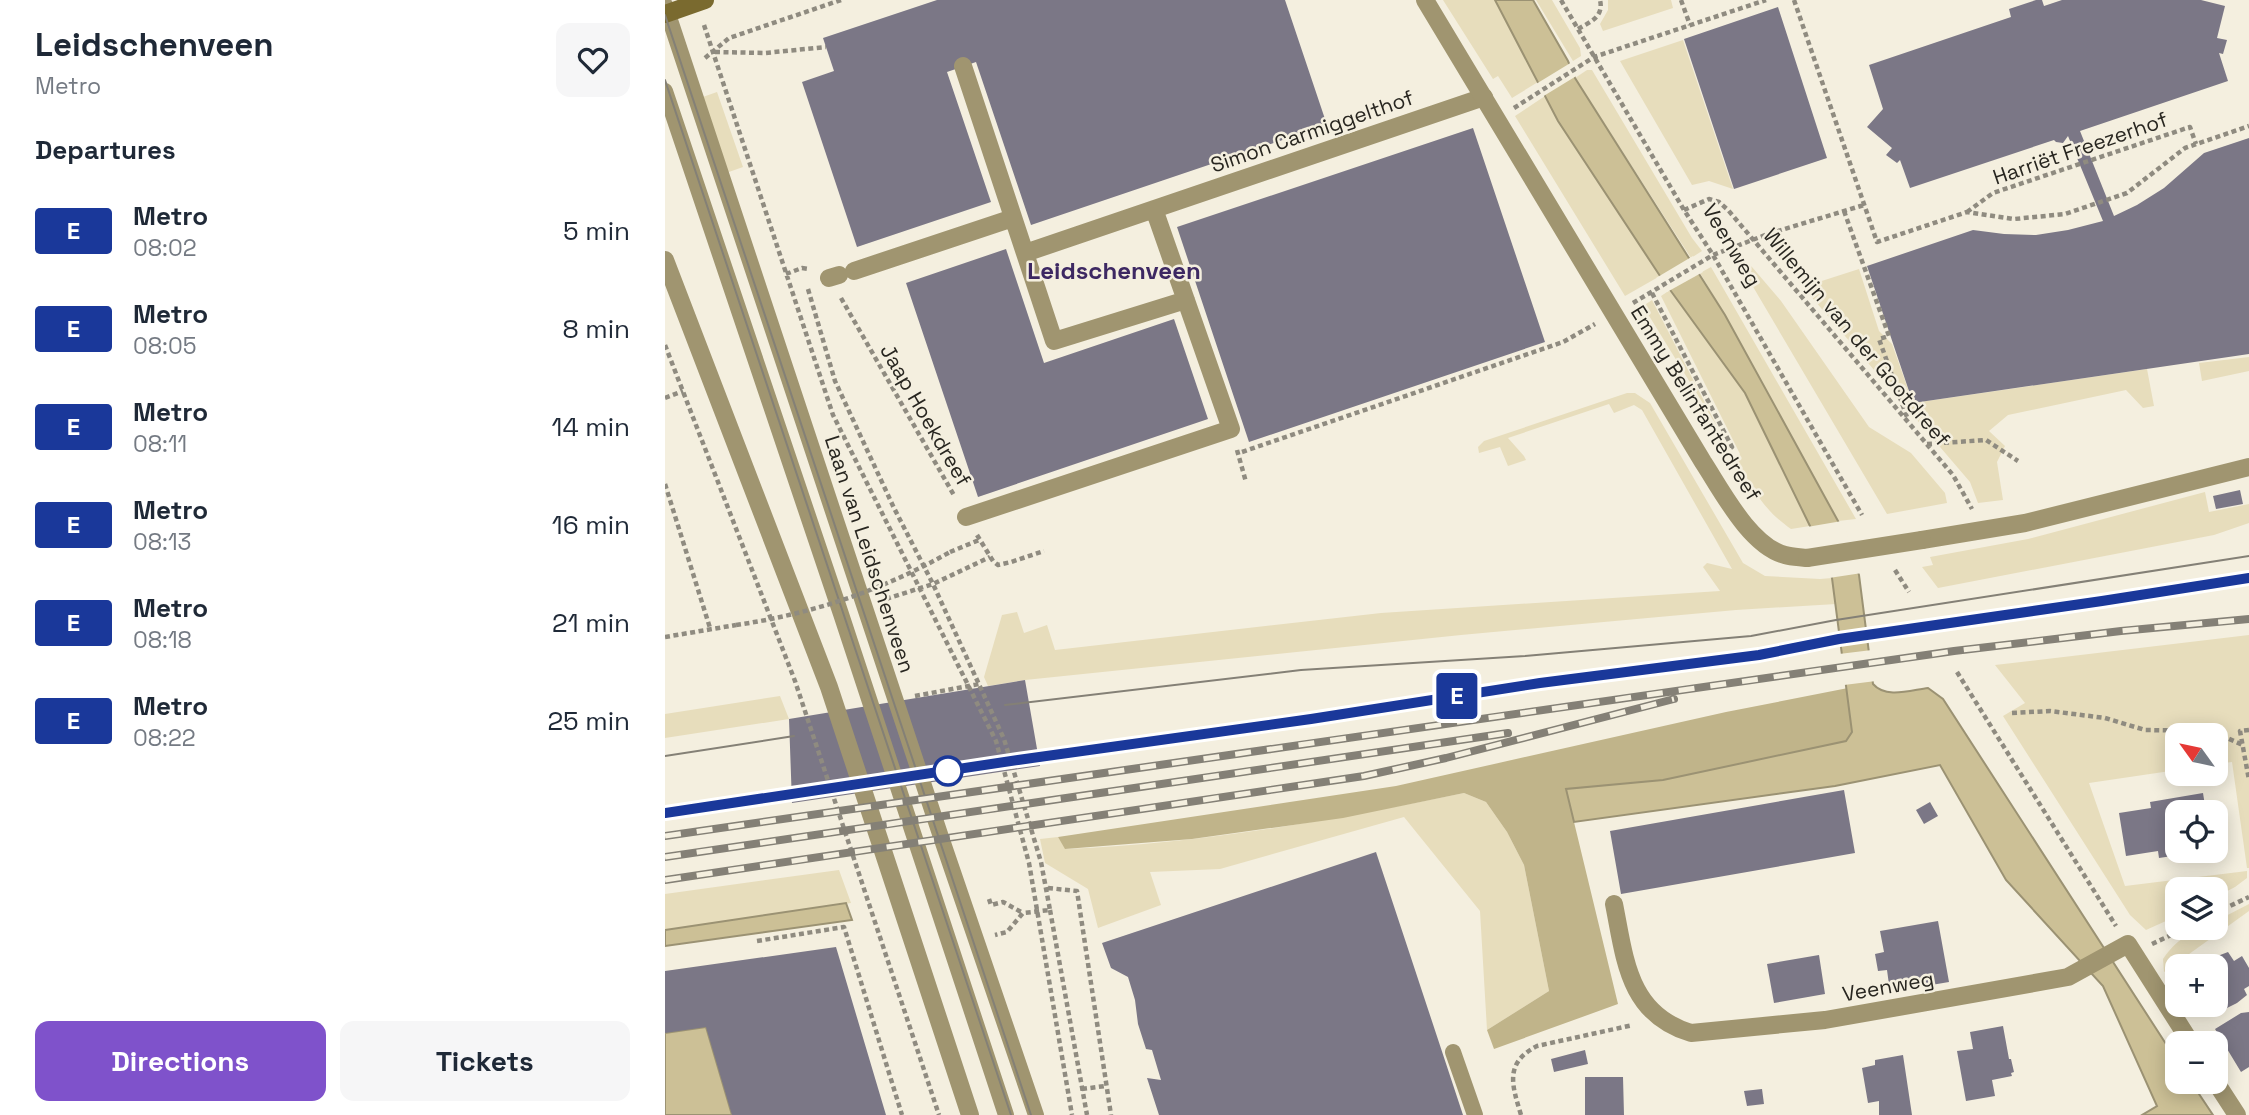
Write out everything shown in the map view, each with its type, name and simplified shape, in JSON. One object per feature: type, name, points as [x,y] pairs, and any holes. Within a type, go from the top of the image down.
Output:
[{"type":"main road","points":[[666,11],[705,0]]},
{"type":"street","name":"Emmy Belinfantedreef","points":[[1425,0],[1703,463],[1745,524],[1768,547],[1784,555],[1807,558],[1978,532],[2025,523],[2249,467]]},
{"type":"street","points":[[963,66],[1055,341],[1186,300]]},
{"type":"street","name":"Simon Carmiggelthof","points":[[1025,253],[1484,97]]},
{"type":"street","points":[[967,517],[1231,429],[1154,209]]},
{"type":"street","points":[[841,275],[1013,218]]},
{"type":"street","points":[[665,260],[829,687],[970,1115]]},
{"type":"street","name":"Veenweg","points":[[1614,904],[1627,968],[1634,988],[1645,1005],[1661,1018],[1675,1029],[1691,1033],[1812,1022],[2068,977],[2130,948]]},
{"type":"street","points":[[2130,948],[2183,1031]]},
{"type":"street","points":[[2223,1094],[2237,1115]]},
{"type":"lane","name":"Laan van Leidschenveen","points":[[666,11],[1036,1115]]},
{"type":"lane","points":[[665,91],[1006,1115]]},
{"type":"lane","points":[[1454,1052],[1475,1115]]},
{"type":"path","points":[[686,68],[714,52],[729,38],[842,0]]},
{"type":"path","name":"Veenweg","points":[[1561,0],[1713,255],[1862,515]]},
{"type":"path","points":[[1578,29],[1596,19],[1602,6],[1601,0]]},
{"type":"path","points":[[1681,0],[1690,25]]},
{"type":"path","points":[[1514,108],[1594,57],[1766,0]]},
{"type":"path","name":"Harriët Freezerhof","points":[[1794,0],[1877,242],[1967,212],[1993,193],[2190,127],[2196,145]]},
{"type":"path","points":[[714,52],[765,53],[826,47]]},
{"type":"path","name":"Laan van Leidschenveen","points":[[714,52],[833,415],[996,741],[1029,863],[1072,1115]]},
{"type":"path","name":"Harriët Freezerhof","points":[[1967,212],[2014,219],[2065,214],[2127,193],[2185,148],[2249,126]]},
{"type":"path","name":"Willemijn van der Gootdreef","points":[[1684,210],[1709,199],[1719,202],[1728,210],[1953,475],[1964,492],[1978,532]]},
{"type":"path","points":[[1238,453],[1563,342],[1652,293],[1713,255],[1864,205]]},
{"type":"path","points":[[1844,211],[1889,336],[1879,339],[1910,424]]},
{"type":"path","points":[[786,274],[801,268],[841,275]]},
{"type":"path","points":[[801,268],[835,381],[1004,739],[1048,888],[1087,1115]]},
{"type":"path","name":"Jaap Hoekdreef","points":[[841,275],[990,557]]},
{"type":"path","points":[[1652,293],[1732,447],[1726,451]]},
{"type":"path","points":[[665,345],[795,681],[939,1115]]},
{"type":"path","points":[[665,398],[683,390]]},
{"type":"path","points":[[1231,429],[1247,482]]},
{"type":"path","points":[[1927,444],[1986,440],[2018,461]]},
{"type":"path","points":[[665,484],[710,628]]},
{"type":"path","points":[[665,637],[768,620],[845,600],[892,582],[979,540]]},
{"type":"path","points":[[886,600],[933,584],[990,557],[998,565],[1003,565],[1044,551]]},
{"type":"path","points":[[1895,570],[1909,592]]},
{"type":"path","points":[[1957,672],[2106,911]]},
{"type":"path","points":[[917,696],[979,684]]},
{"type":"path","points":[[2012,713],[2050,711],[2105,718],[2145,730],[2211,731],[2243,745]]},
{"type":"path","points":[[2249,730],[2240,731],[2249,780]]},
{"type":"path","points":[[1048,888],[1077,891],[1111,1115]]},
{"type":"path","points":[[2228,907],[2249,897]]},
{"type":"path","points":[[991,905],[1003,902],[1023,913],[1050,910]]},
{"type":"path","points":[[1007,932],[1023,913]]},
{"type":"path","points":[[757,941],[844,927],[902,1115]]},
{"type":"path","points":[[2130,948],[2165,936]]},
{"type":"path","points":[[1521,1115],[1512,1078],[1515,1066],[1524,1053],[1537,1046],[1661,1018]]},
{"type":"path","points":[[1082,1089],[1105,1086]]},
{"type":"shaded area","points":[[1443,0],[1495,0],[1538,82],[1512,98],[1498,76],[1493,79]]},
{"type":"shaded area","points":[[1495,0],[1533,0],[1575,78],[1725,315],[1838,521],[1859,575],[1873,684],[1878,689],[1892,692],[1928,688],[1943,699],[2165,1042],[2165,1094],[2199,1094],[2213,1115],[2142,1115],[2157,1106],[2103,986],[2006,880],[1940,765],[1835,786],[1574,822],[1566,789],[1663,780],[1846,741],[1852,732],[1832,578],[1810,526],[1745,393],[1660,276],[1558,121]]},
{"type":"shaded area","points":[[1536,0],[1552,0],[1580,48],[1581,56],[1573,61]]},
{"type":"shaded area","points":[[1608,0],[1671,0],[1673,8],[1603,31],[1600,24],[1608,10]]},
{"type":"shaded area","points":[[1683,40],[1733,189],[1709,181],[1692,185],[1620,61]]},
{"type":"shaded area","points":[[1587,70],[1592,70],[1702,251],[1691,258],[1575,78]]},
{"type":"shaded area","points":[[717,92],[743,167],[726,173],[700,98]]},
{"type":"shaded area","points":[[1545,96],[1558,121],[1660,276],[1625,296],[1515,116]]},
{"type":"shaded area","points":[[1744,262],[1752,267],[1781,301],[1869,427],[1911,453],[1945,493],[1947,503],[1887,514],[1739,263]]},
{"type":"shaded area","points":[[1711,267],[1856,519],[1838,521],[1700,273]]},
{"type":"shaded area","points":[[1859,269],[1879,331],[1892,344],[1913,403],[2147,369],[2154,406],[2143,408],[2126,390],[2008,415],[1989,431],[2005,446],[1997,462],[2003,500],[1978,503],[1970,482],[1803,287]]},
{"type":"shaded area","points":[[1670,290],[1745,393],[1810,526],[1791,529],[1781,521],[1765,506],[1736,459],[1740,454],[1661,296]]},
{"type":"shaded area","points":[[1652,300],[1718,428],[1643,306]]},
{"type":"shaded area","points":[[2249,357],[2249,371],[2202,381],[2199,363]]},
{"type":"shaded area","points":[[1627,393],[1635,393],[1650,403],[1743,563],[1765,576],[1832,578],[1836,604],[1736,610],[1461,635],[988,686],[984,677],[1002,615],[1017,612],[1024,633],[1047,625],[1055,650],[1381,613],[1720,591],[1703,567],[1707,563],[1732,569],[1642,410],[1634,405],[1614,413],[1609,404],[1508,438],[1526,460],[1508,466],[1500,447],[1479,453],[1478,447],[1484,441]]},
{"type":"shaded area","points":[[2205,492],[2209,512],[2249,504],[2249,523],[2214,535],[1938,588],[1922,567],[1933,565],[1930,557],[2028,539]]},
{"type":"shaded area","points":[[2249,635],[2249,868],[2232,762],[2228,762],[2228,723],[2165,723],[2165,772],[2089,783],[2125,886],[2165,881],[2165,921],[2146,930],[2130,915],[2003,716],[2025,703],[1995,665]]},
{"type":"shaded area","points":[[1848,688],[1852,732],[1846,741],[1663,780],[1566,789],[1618,1004],[1494,1049],[1487,1030],[1549,991],[1524,865],[1507,832],[1486,802],[1464,793],[1343,818],[1192,839],[1065,849],[1058,837],[1396,786],[1726,712]]},
{"type":"shaded area","points":[[780,696],[789,719],[665,738],[665,714]]},
{"type":"shaded area","points":[[1464,793],[1486,802],[1507,832],[1524,865],[1549,991],[1487,1030],[1480,911],[1404,817],[1220,869],[1150,872],[1161,905],[1098,928],[1088,889],[1045,863],[1040,839],[1058,837],[1066,849],[1166,842],[1316,821]]},
{"type":"shaded area","points":[[839,870],[851,903],[665,930],[665,894]]},
{"type":"shaded area","points":[[2247,871],[2247,878],[2228,891],[2228,877],[2198,877]]},
{"type":"shaded area","points":[[846,903],[852,920],[665,946],[665,930]]},
{"type":"shaded area","points":[[2249,904],[2249,911],[2228,926],[2228,915]]},
{"type":"shaded area","points":[[2209,940],[2189,954],[2167,954],[2179,941]]},
{"type":"shaded area","points":[[706,1027],[732,1115],[665,1115],[665,1033]]},
{"type":"pier","points":[[1572,62],[1578,75],[1542,97],[1536,84]]},
{"type":"pier","points":[[1693,256],[1703,272],[1667,292],[1656,278]]},
{"type":"pier","points":[[1842,521],[1862,573],[1829,578],[1807,527]]},
{"type":"pier","points":[[1872,650],[1876,681],[1844,685],[1839,654]]},
{"type":"building","points":[[937,0],[1285,0],[1327,125],[1031,225],[976,62],[947,72],[991,202],[857,247],[802,82],[834,71],[823,38]]},
{"type":"building","points":[[2042,0],[2044,6],[2062,0],[2201,0],[2225,6],[2217,38],[2227,40],[2223,54],[2219,53],[2228,81],[2080,131],[2114,216],[2164,188],[2204,153],[2249,138],[2249,354],[1913,403],[1867,266],[1973,230],[2036,235],[2103,221],[2068,136],[2063,143],[2054,140],[1910,188],[1900,160],[1897,163],[1886,155],[1892,148],[1867,127],[1883,109],[1869,65],[2011,17],[2009,9]]},
{"type":"building","points":[[1778,7],[1827,158],[1734,189],[1684,39]]},
{"type":"building","points":[[1473,128],[1545,342],[1249,442],[1177,227]]},
{"type":"building","points":[[1006,249],[1044,363],[1174,319],[1208,419],[978,497],[906,283]]},
{"type":"building","points":[[2240,490],[2243,504],[2216,509],[2213,496]]},
{"type":"building","points":[[1025,680],[1040,766],[792,803],[789,719]]},
{"type":"building","points":[[1844,790],[1855,853],[1621,894],[1610,831]]},
{"type":"building","points":[[2203,793],[2204,800],[2165,800],[2165,857],[2159,858],[2158,851],[2126,856],[2119,813],[2151,808],[2150,802]]},
{"type":"building","points":[[1930,802],[1938,816],[1924,824],[1916,810]]},
{"type":"building","points":[[1376,852],[1463,1115],[1159,1115],[1147,1078],[1161,1080],[1152,1050],[1146,1049],[1128,977],[1111,968],[1102,943]]},
{"type":"building","points":[[1938,921],[1949,982],[1890,992],[1887,970],[1878,971],[1875,954],[1884,952],[1880,931]]},
{"type":"building","points":[[836,947],[886,1115],[732,1115],[706,1027],[665,1033],[665,971]]},
{"type":"building","points":[[2228,952],[2234,961],[2242,956],[2249,968],[2249,986],[2244,989],[2247,995],[2228,1008],[2228,954],[2223,954]]},
{"type":"building","points":[[1819,955],[1825,994],[1774,1003],[1767,964]]},
{"type":"building","points":[[2249,1012],[2249,1067],[2241,1072],[2228,1050],[2228,1031],[2215,1029],[2241,1013]]},
{"type":"building","points":[[2003,1026],[2014,1072],[2011,1073],[2012,1076],[1992,1080],[1995,1096],[1966,1101],[1957,1051],[1973,1049],[1970,1032]]},
{"type":"building","points":[[1585,1050],[1588,1064],[1554,1072],[1551,1059]]},
{"type":"building","points":[[1903,1055],[1912,1115],[1879,1115],[1879,1101],[1868,1103],[1862,1068],[1875,1065],[1875,1060]]},
{"type":"building","points":[[1585,1077],[1623,1077],[1624,1115],[1585,1115]]},
{"type":"building","points":[[1762,1089],[1764,1104],[1747,1106],[1744,1091]]},
{"type":"tram line","points":[[665,15],[1031,1115]]},
{"type":"tram line","points":[[665,80],[1011,1115]]},
{"type":"tram line","points":[[1005,705],[1301,670],[1525,656],[1751,636],[1836,620],[2249,556]]},
{"type":"tram line","points":[[1018,760],[1311,719],[1540,683],[1759,655],[1839,639],[2249,578]]},
{"type":"tram line","points":[[665,756],[794,736]]},
{"type":"tram line","points":[[665,814],[812,790]]},
{"type":"railway","points":[[665,836],[1954,651],[2249,619]]},
{"type":"railway","points":[[665,880],[1364,776],[1446,758],[1674,699]]},
{"type":"railway","points":[[665,857],[1508,733]]},
{"type":"metro line","name":"E","points":[[665,813],[1540,683],[1759,655],[1839,639],[2249,578]]},
{"type":"district","name":"Leidschenveen","points":[[1114,270]]}]
